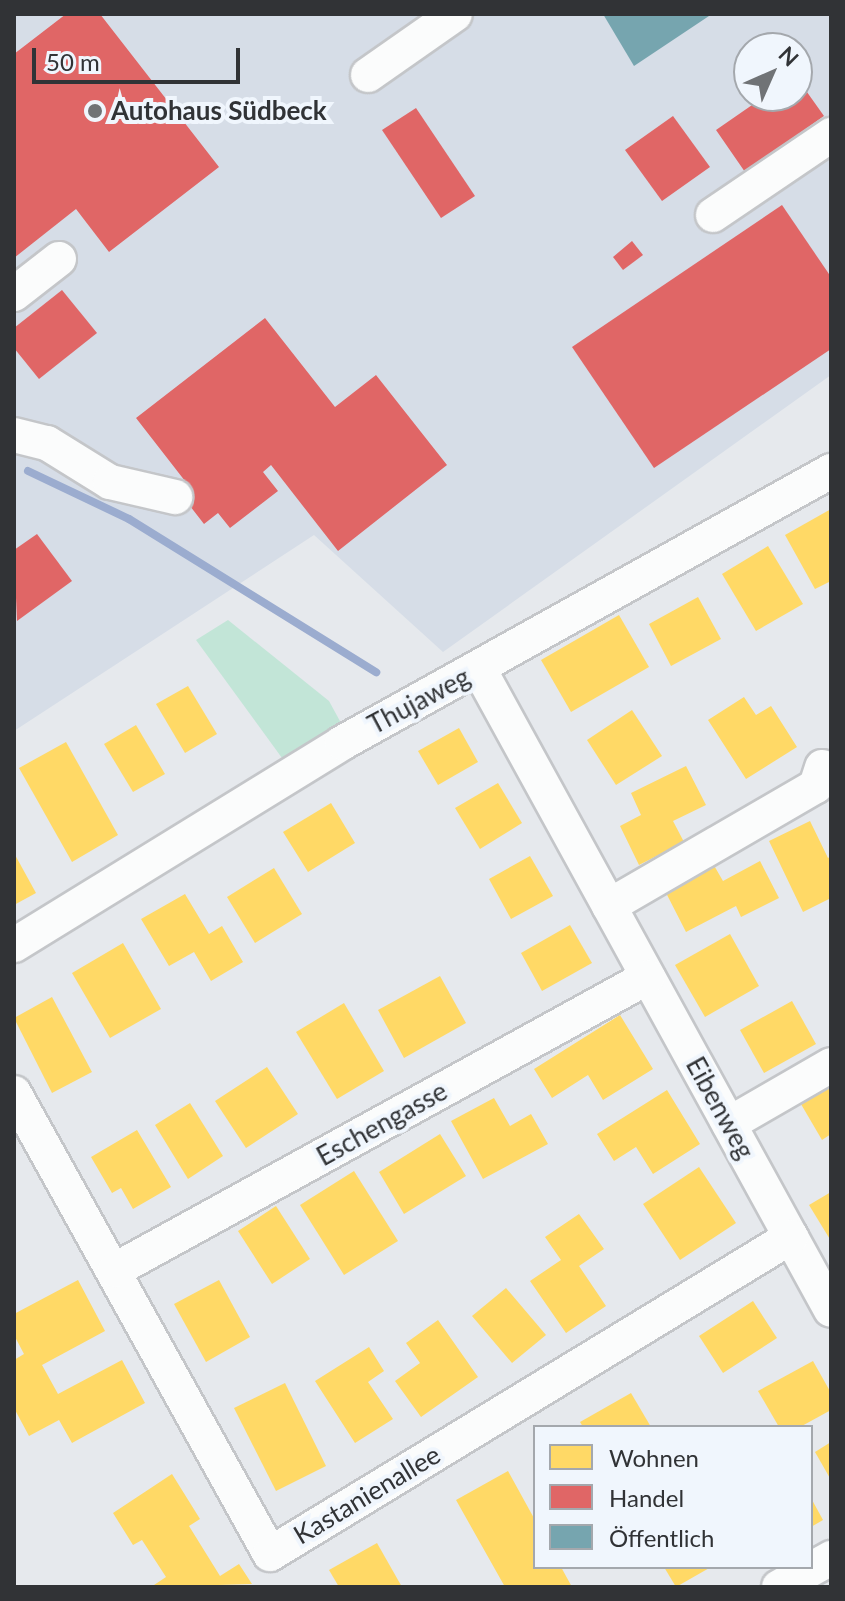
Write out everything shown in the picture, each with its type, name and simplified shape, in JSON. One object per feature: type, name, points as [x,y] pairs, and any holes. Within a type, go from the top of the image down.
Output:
[{"type":"street","points":[[368,75],[455,14]]},
{"type":"street","points":[[713,215],[831,135]]},
{"type":"street","points":[[14,294],[59,259]]},
{"type":"street","points":[[14,435],[47,443],[110,482],[175,497]]},
{"type":"street","name":"Thujaweg","points":[[14,945],[342,743],[831,471]]},
{"type":"street","name":"Eibenweg","points":[[479,669],[831,1310]]},
{"type":"street","points":[[609,906],[816,786],[822,767]]},
{"type":"street","name":"Eschengasse","points":[[115,1270],[648,977]]},
{"type":"street","points":[[729,1124],[831,1065]]},
{"type":"street","name":"Kastanienallee","points":[[14,1093],[270,1554],[791,1237]]},
{"type":"street","points":[[813,1568],[831,1558]]},
{"type":"street","points":[[779,1587],[811,1569]]},
{"type":"shaded area","points":[[14,14],[831,14],[831,375],[443,652],[314,535],[14,731]]},
{"type":"green space","points":[[228,620],[329,701],[341,723],[282,758],[196,640]]},
{"type":"building: Wohnen","points":[[831,509],[831,581],[815,589],[785,535]]},
{"type":"building: Wohnen","points":[[768,546],[803,604],[756,631],[722,574]]},
{"type":"building: Wohnen","points":[[698,597],[721,639],[671,666],[649,624]]},
{"type":"building: Wohnen","points":[[619,615],[649,667],[571,712],[541,660]]},
{"type":"building: Wohnen","points":[[188,686],[217,734],[185,753],[156,704]]},
{"type":"building: Wohnen","points":[[744,697],[756,715],[771,706],[797,747],[746,779],[708,720]]},
{"type":"building: Wohnen","points":[[632,710],[662,756],[616,785],[587,740]]},
{"type":"building: Wohnen","points":[[136,725],[165,774],[133,792],[104,744]]},
{"type":"building: Wohnen","points":[[459,728],[478,762],[438,785],[418,751]]},
{"type":"building: Wohnen","points":[[66,742],[118,835],[72,862],[19,768]]},
{"type":"building: Wohnen","points":[[686,766],[706,805],[673,821],[684,842],[639,865],[620,826],[641,815],[631,793]]},
{"type":"building: Wohnen","points":[[498,783],[522,823],[480,849],[455,808]]},
{"type":"building: Wohnen","points":[[331,803],[355,843],[308,872],[283,832]]},
{"type":"building: Wohnen","points":[[810,821],[828,858],[831,856],[831,898],[803,912],[769,841]]},
{"type":"building: Wohnen","points":[[14,853],[36,893],[14,905]]},
{"type":"building: Wohnen","points":[[530,856],[553,896],[511,919],[489,879]]},
{"type":"building: Wohnen","points":[[760,861],[779,898],[741,917],[736,906],[686,932],[663,887],[712,862],[723,881]]},
{"type":"building: Wohnen","points":[[274,868],[302,914],[255,943],[227,897]]},
{"type":"building: Wohnen","points":[[185,894],[209,934],[222,926],[243,962],[211,981],[194,952],[169,966],[141,919]]},
{"type":"building: Wohnen","points":[[570,925],[592,963],[542,991],[521,953]]},
{"type":"building: Wohnen","points":[[730,934],[759,986],[705,1017],[675,965]]},
{"type":"building: Wohnen","points":[[123,943],[161,1009],[110,1038],[72,973]]},
{"type":"building: Wohnen","points":[[440,976],[466,1023],[404,1058],[378,1010]]},
{"type":"building: Wohnen","points":[[52,997],[92,1072],[52,1093],[14,1018]]},
{"type":"building: Wohnen","points":[[792,1001],[816,1044],[764,1073],[740,1030]]},
{"type":"building: Wohnen","points":[[344,1003],[384,1071],[337,1099],[296,1032]]},
{"type":"building: Wohnen","points":[[620,1015],[653,1069],[603,1100],[588,1075],[552,1098],[534,1069]]},
{"type":"building: Wohnen","points":[[267,1067],[298,1114],[246,1148],[215,1101]]},
{"type":"building: Wohnen","points":[[831,1079],[831,1134],[822,1140],[798,1099]]},
{"type":"building: Wohnen","points":[[667,1090],[700,1144],[653,1174],[636,1147],[614,1161],[597,1134]]},
{"type":"building: Wohnen","points":[[494,1098],[510,1126],[531,1114],[548,1144],[483,1179],[451,1121]]},
{"type":"building: Wohnen","points":[[190,1103],[223,1156],[188,1179],[155,1125]]},
{"type":"building: Wohnen","points":[[137,1130],[171,1187],[133,1209],[121,1188],[112,1193],[91,1157]]},
{"type":"building: Wohnen","points":[[440,1134],[466,1176],[404,1214],[379,1172]]},
{"type":"building: Wohnen","points":[[699,1167],[736,1223],[680,1260],[643,1204]]},
{"type":"building: Wohnen","points":[[354,1171],[398,1241],[344,1275],[300,1205]]},
{"type":"building: Wohnen","points":[[831,1192],[831,1241],[809,1205]]},
{"type":"building: Wohnen","points":[[276,1206],[310,1259],[272,1284],[238,1231]]},
{"type":"building: Wohnen","points":[[579,1214],[604,1249],[579,1266],[606,1306],[566,1333],[530,1281],[561,1260],[545,1237]]},
{"type":"building: Wohnen","points":[[78,1280],[105,1331],[42,1365],[58,1394],[122,1360],[145,1403],[72,1443],[59,1420],[29,1436],[14,1408],[14,1360],[24,1354],[14,1335],[14,1314]]},
{"type":"building: Wohnen","points":[[219,1280],[250,1337],[206,1362],[174,1304]]},
{"type":"building: Wohnen","points":[[506,1288],[546,1335],[512,1363],[472,1316]]},
{"type":"building: Wohnen","points":[[753,1301],[777,1338],[723,1373],[699,1336]]},
{"type":"building: Wohnen","points":[[438,1320],[478,1377],[421,1417],[395,1381],[420,1363],[406,1343]]},
{"type":"building: Wohnen","points":[[369,1347],[384,1371],[368,1382],[393,1419],[355,1443],[315,1381]]},
{"type":"building: Wohnen","points":[[813,1361],[831,1393],[831,1410],[804,1425],[778,1425],[758,1391]]},
{"type":"building: Wohnen","points":[[285,1383],[326,1466],[276,1491],[234,1408]]},
{"type":"building: Wohnen","points":[[631,1393],[650,1425],[582,1425],[580,1422]]},
{"type":"building: Wohnen","points":[[831,1442],[831,1480],[815,1452]]},
{"type":"building: Wohnen","points":[[508,1471],[533,1516],[533,1569],[562,1569],[572,1587],[505,1587],[456,1500]]},
{"type":"building: Wohnen","points":[[172,1474],[200,1519],[189,1526],[220,1576],[239,1564],[252,1584],[151,1587],[166,1577],[142,1540],[133,1545],[113,1513]]},
{"type":"building: Wohnen","points":[[813,1502],[823,1520],[813,1526]]},
{"type":"building: Wohnen","points":[[377,1543],[402,1587],[339,1587],[329,1570]]},
{"type":"building: Wohnen","points":[[665,1569],[708,1569],[676,1587]]},
{"type":"building: Handel","name":"Autohaus Südbeck","points":[[66,14],[100,14],[219,167],[109,252],[76,209],[14,258],[14,54]]},
{"type":"building: Handel","points":[[813,101],[824,116],[745,172],[716,130],[742,112],[813,112]]},
{"type":"building: Handel","points":[[416,108],[475,196],[441,218],[382,130]]},
{"type":"building: Handel","points":[[673,116],[710,167],[662,201],[625,150]]},
{"type":"building: Handel","points":[[782,205],[831,277],[831,349],[654,468],[572,347]]},
{"type":"building: Handel","points":[[632,241],[643,255],[623,270],[613,257]]},
{"type":"building: Handel","points":[[62,290],[97,333],[39,379],[14,348],[14,328]]},
{"type":"building: Handel","points":[[265,318],[335,407],[376,375],[447,465],[338,551],[271,465],[263,472],[278,491],[230,528],[218,513],[204,524],[183,497],[192,490],[136,418]]},
{"type":"building: Handel","points":[[37,534],[72,581],[17,621],[14,550]]},
{"type":"building: Öffentlich","points":[[603,14],[712,14],[634,66]]},
{"type":"waterway","points":[[28,471],[129,519],[376,672]]},
{"type":"place","name":"Autohaus Südbeck","points":[[95,111]]}]
